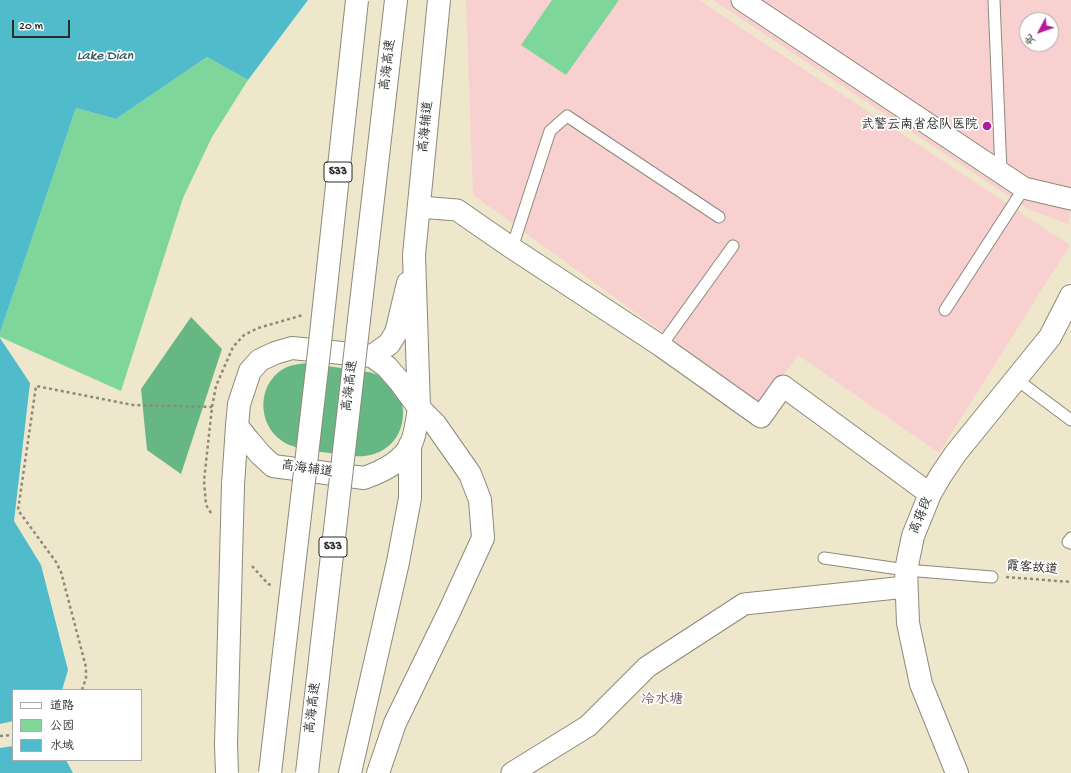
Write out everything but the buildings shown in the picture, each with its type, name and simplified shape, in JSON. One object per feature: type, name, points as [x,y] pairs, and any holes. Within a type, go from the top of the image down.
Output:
[{"type":"main road","name":"S33","points":[[270,773],[318,359],[357,0]]},
{"type":"main road","name":"高海高速","points":[[307,773],[396,0]]},
{"type":"main road","name":"高海辅道","points":[[372,356],[389,344],[396,333],[414,255],[439,0]]},
{"type":"main road","name":"高海辅道","points":[[238,426],[261,455],[273,466],[364,478],[377,473],[402,456],[410,445],[416,428],[419,408],[414,255]]},
{"type":"main road","name":"高蒋段","points":[[957,773],[921,684],[908,623],[906,579],[913,536],[930,494],[956,452],[1050,337],[1071,296]]},
{"type":"main road","points":[[227,773],[226,744],[233,486],[239,404],[250,371],[260,360],[292,348],[372,356],[387,366],[419,408],[435,424],[470,474],[480,500],[483,538],[395,724],[378,773]]},
{"type":"main road","points":[[351,769],[398,562],[410,498],[410,445]]},
{"type":"street","points":[[742,0],[1024,188],[1071,199]]},
{"type":"street","points":[[419,207],[457,210],[660,346],[761,416],[783,386],[930,494]]},
{"type":"street","points":[[512,773],[588,726],[647,667],[744,604],[906,579]]},
{"type":"lane","points":[[994,0],[1001,172]]},
{"type":"lane","points":[[512,248],[550,131],[567,116],[719,217]]},
{"type":"lane","points":[[945,310],[1024,188]]},
{"type":"lane","points":[[660,346],[733,246]]},
{"type":"lane","points":[[1016,379],[1071,420]]},
{"type":"lane","points":[[1071,538],[1068,542],[1071,543]]},
{"type":"lane","points":[[824,558],[906,579],[992,577]]},
{"type":"path","points":[[82,689],[86,678],[86,667],[60,572],[56,562],[18,510],[36,386],[133,405],[212,407]]},
{"type":"path","name":"霞客故道","points":[[992,577],[1071,582]]},
{"type":"path","points":[[0,736],[12,736]]},
{"type":"shaded area","points":[[466,0],[699,0],[1070,245],[939,453],[798,355],[762,404],[473,195]]},
{"type":"shaded area","name":"武警云南省总队医院","points":[[713,0],[1071,0],[1071,212],[1068,224],[1028,209]]},
{"type":"green space","points":[[552,0],[619,0],[566,75],[521,45]]},
{"type":"green space","points":[[207,57],[248,80],[212,137],[183,198],[121,391],[0,337],[0,333],[76,108],[116,119]]},
{"type":"green space","points":[[191,317],[222,349],[181,474],[147,450],[141,389]]},
{"type":"green space","points":[[306,363],[366,372],[375,374],[386,380],[399,395],[403,407],[402,423],[394,440],[388,446],[372,455],[352,456],[296,447],[282,441],[274,434],[264,415],[263,405],[268,385],[274,376],[283,369]]},
{"type":"water","name":"Lake Dian","points":[[0,0],[308,0],[248,80],[207,57],[116,119],[76,108],[0,333]]},
{"type":"water","points":[[0,338],[30,383],[14,521],[41,565],[68,670],[62,689],[12,689],[12,721],[0,724]]},
{"type":"water","points":[[12,746],[12,761],[67,761],[73,773],[0,773],[0,748]]},
{"type":"place","name":"武警云南省总队医院","points":[[987,126]]},
{"type":"district","name":"冷水塘","points":[[662,701]]}]
